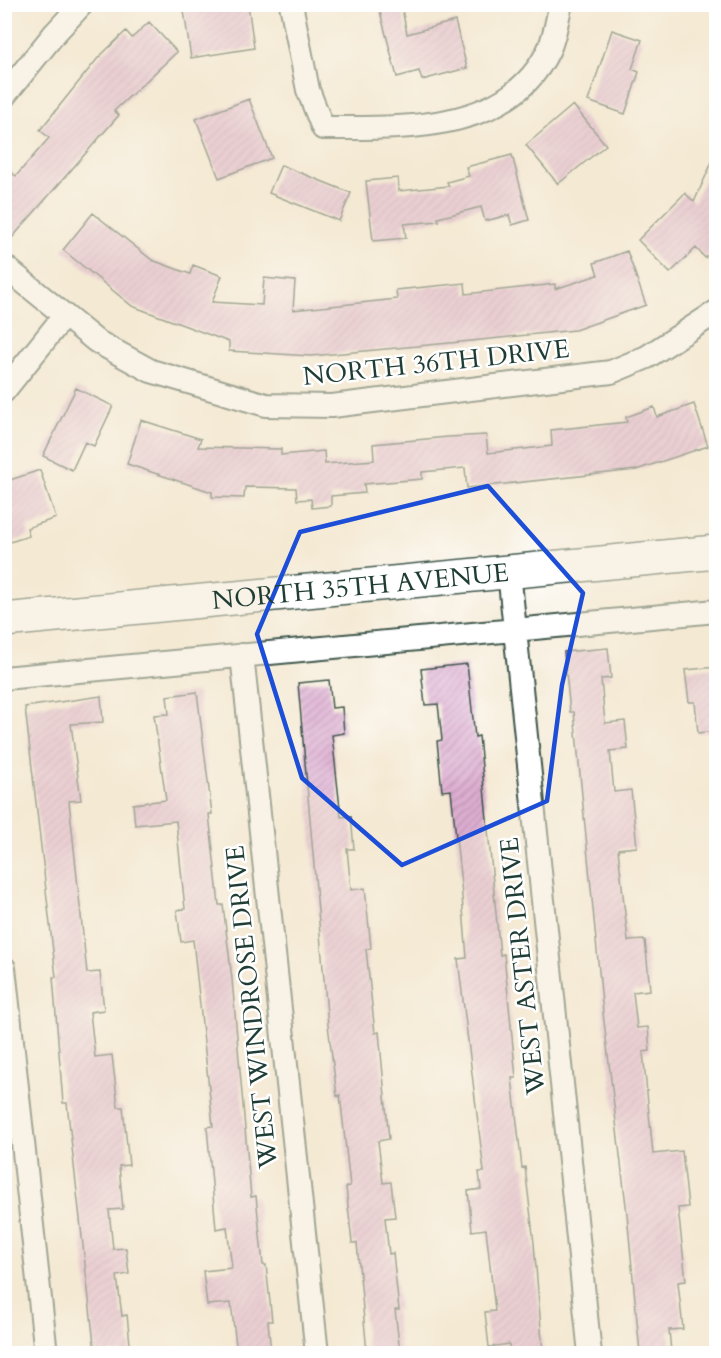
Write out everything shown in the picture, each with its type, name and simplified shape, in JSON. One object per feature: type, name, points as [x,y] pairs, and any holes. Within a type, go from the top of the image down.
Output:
[{"type":"main road","name":"NORTH 35TH AVENUE","points":[[4,620],[717,552]]},
{"type":"street","points":[[4,96],[82,4]]},
{"type":"street","points":[[291,4],[308,90],[322,128],[428,124],[462,119],[485,112],[507,99],[536,68],[549,50],[561,4]]},
{"type":"street","name":"NORTH 36TH DRIVE","points":[[4,266],[96,341],[141,366],[189,384],[266,405],[332,406],[611,372],[647,357],[717,312]]},
{"type":"street","points":[[4,391],[64,316]]},
{"type":"street","name":"WEST ASTER DRIVE","points":[[509,572],[590,1353]]},
{"type":"street","points":[[4,678],[717,611]]},
{"type":"street","name":"WEST WINDROSE DRIVE","points":[[242,655],[317,1353]]},
{"type":"street","points":[[4,968],[46,1353]]},
{"type":"highlighted area","points":[[488,486],[583,593],[562,685],[547,801],[402,865],[302,778],[257,634],[300,532]]},
{"type":"building","points":[[183,4],[248,4],[254,48],[191,58]]},
{"type":"building","points":[[378,4],[401,4],[407,34],[455,21],[467,68],[422,80],[419,71],[397,77]]},
{"type":"building","points":[[149,22],[177,52],[114,111],[119,115],[4,247],[4,166],[16,176],[49,138],[40,130],[98,58],[126,31],[132,38]]},
{"type":"building","points":[[612,30],[642,40],[632,69],[639,72],[625,114],[588,101]]},
{"type":"building","points":[[249,99],[272,158],[219,178],[196,119]]},
{"type":"building","points":[[573,105],[606,145],[558,184],[526,145]]},
{"type":"building","points":[[717,151],[717,247],[705,258],[696,248],[670,273],[638,240],[685,193],[694,202]]},
{"type":"building","points":[[512,155],[529,220],[512,225],[509,215],[485,221],[481,207],[438,218],[439,221],[404,224],[406,238],[373,241],[366,181],[398,178],[399,191],[449,186],[447,182],[469,176],[466,167]]},
{"type":"building","points":[[281,165],[351,193],[339,221],[269,193]]},
{"type":"building","points":[[93,213],[152,260],[190,274],[193,265],[222,276],[212,302],[262,305],[264,278],[295,281],[293,310],[397,299],[396,290],[465,283],[466,294],[555,284],[555,289],[598,275],[594,263],[627,251],[646,305],[575,330],[311,356],[229,351],[229,342],[132,306],[63,250]]},
{"type":"building","points":[[76,388],[113,406],[94,446],[85,442],[72,470],[43,456]]},
{"type":"building","points":[[694,404],[708,446],[636,470],[467,488],[465,468],[422,472],[422,479],[364,484],[365,493],[331,496],[331,506],[312,508],[311,499],[297,500],[296,488],[245,487],[244,498],[212,497],[212,492],[127,464],[141,420],[201,439],[198,447],[281,449],[281,455],[324,451],[325,464],[374,460],[373,444],[448,437],[486,435],[488,453],[552,446],[551,430],[627,422],[626,417],[654,407],[657,417]]},
{"type":"building","points":[[40,470],[56,518],[27,528],[29,536],[4,544],[4,482]]},
{"type":"building","points":[[608,648],[611,678],[601,679],[605,723],[625,721],[628,749],[610,751],[614,792],[631,790],[637,847],[618,849],[628,941],[645,940],[650,990],[633,992],[637,1028],[648,1027],[650,1051],[643,1052],[653,1154],[682,1151],[688,1207],[678,1208],[686,1281],[678,1282],[683,1329],[669,1330],[671,1352],[640,1353],[627,1214],[603,1013],[574,712],[570,712],[564,652]]},
{"type":"building","points":[[467,664],[475,737],[479,736],[500,955],[504,954],[516,1078],[512,1078],[522,1168],[525,1167],[534,1243],[543,1353],[510,1353],[509,1344],[489,1347],[485,1312],[495,1311],[486,1229],[472,1231],[468,1191],[481,1189],[479,1172],[484,1172],[458,959],[467,958],[461,884],[451,790],[442,791],[437,741],[442,740],[438,704],[425,705],[421,669]]},
{"type":"building","points":[[717,667],[717,731],[698,733],[695,702],[689,702],[685,670]]},
{"type":"building","points":[[329,680],[332,708],[342,707],[344,733],[332,735],[341,817],[351,816],[354,849],[347,849],[351,890],[365,888],[371,948],[366,949],[375,1033],[379,1032],[389,1139],[378,1141],[383,1183],[391,1182],[395,1217],[385,1218],[389,1254],[393,1253],[399,1310],[395,1310],[400,1353],[367,1353],[357,1243],[352,1243],[346,1187],[350,1186],[340,1095],[337,1096],[328,1025],[298,683]]},
{"type":"building","points":[[197,692],[212,814],[209,814],[219,905],[223,905],[232,979],[251,1197],[256,1196],[263,1265],[266,1265],[272,1321],[268,1321],[271,1353],[237,1353],[231,1303],[207,1305],[203,1271],[232,1268],[227,1227],[216,1229],[207,1127],[213,1126],[193,940],[181,942],[177,910],[185,909],[176,821],[135,825],[133,804],[166,800],[154,715],[169,714],[167,696]]},
{"type":"building","points":[[101,696],[103,722],[71,724],[81,800],[69,801],[87,973],[100,972],[104,1010],[90,1012],[95,1057],[112,1055],[118,1107],[123,1107],[129,1165],[119,1166],[123,1209],[109,1210],[113,1249],[126,1248],[129,1274],[117,1276],[122,1316],[127,1315],[131,1353],[95,1353],[67,1103],[63,1103],[53,977],[56,977],[25,707]]}]
